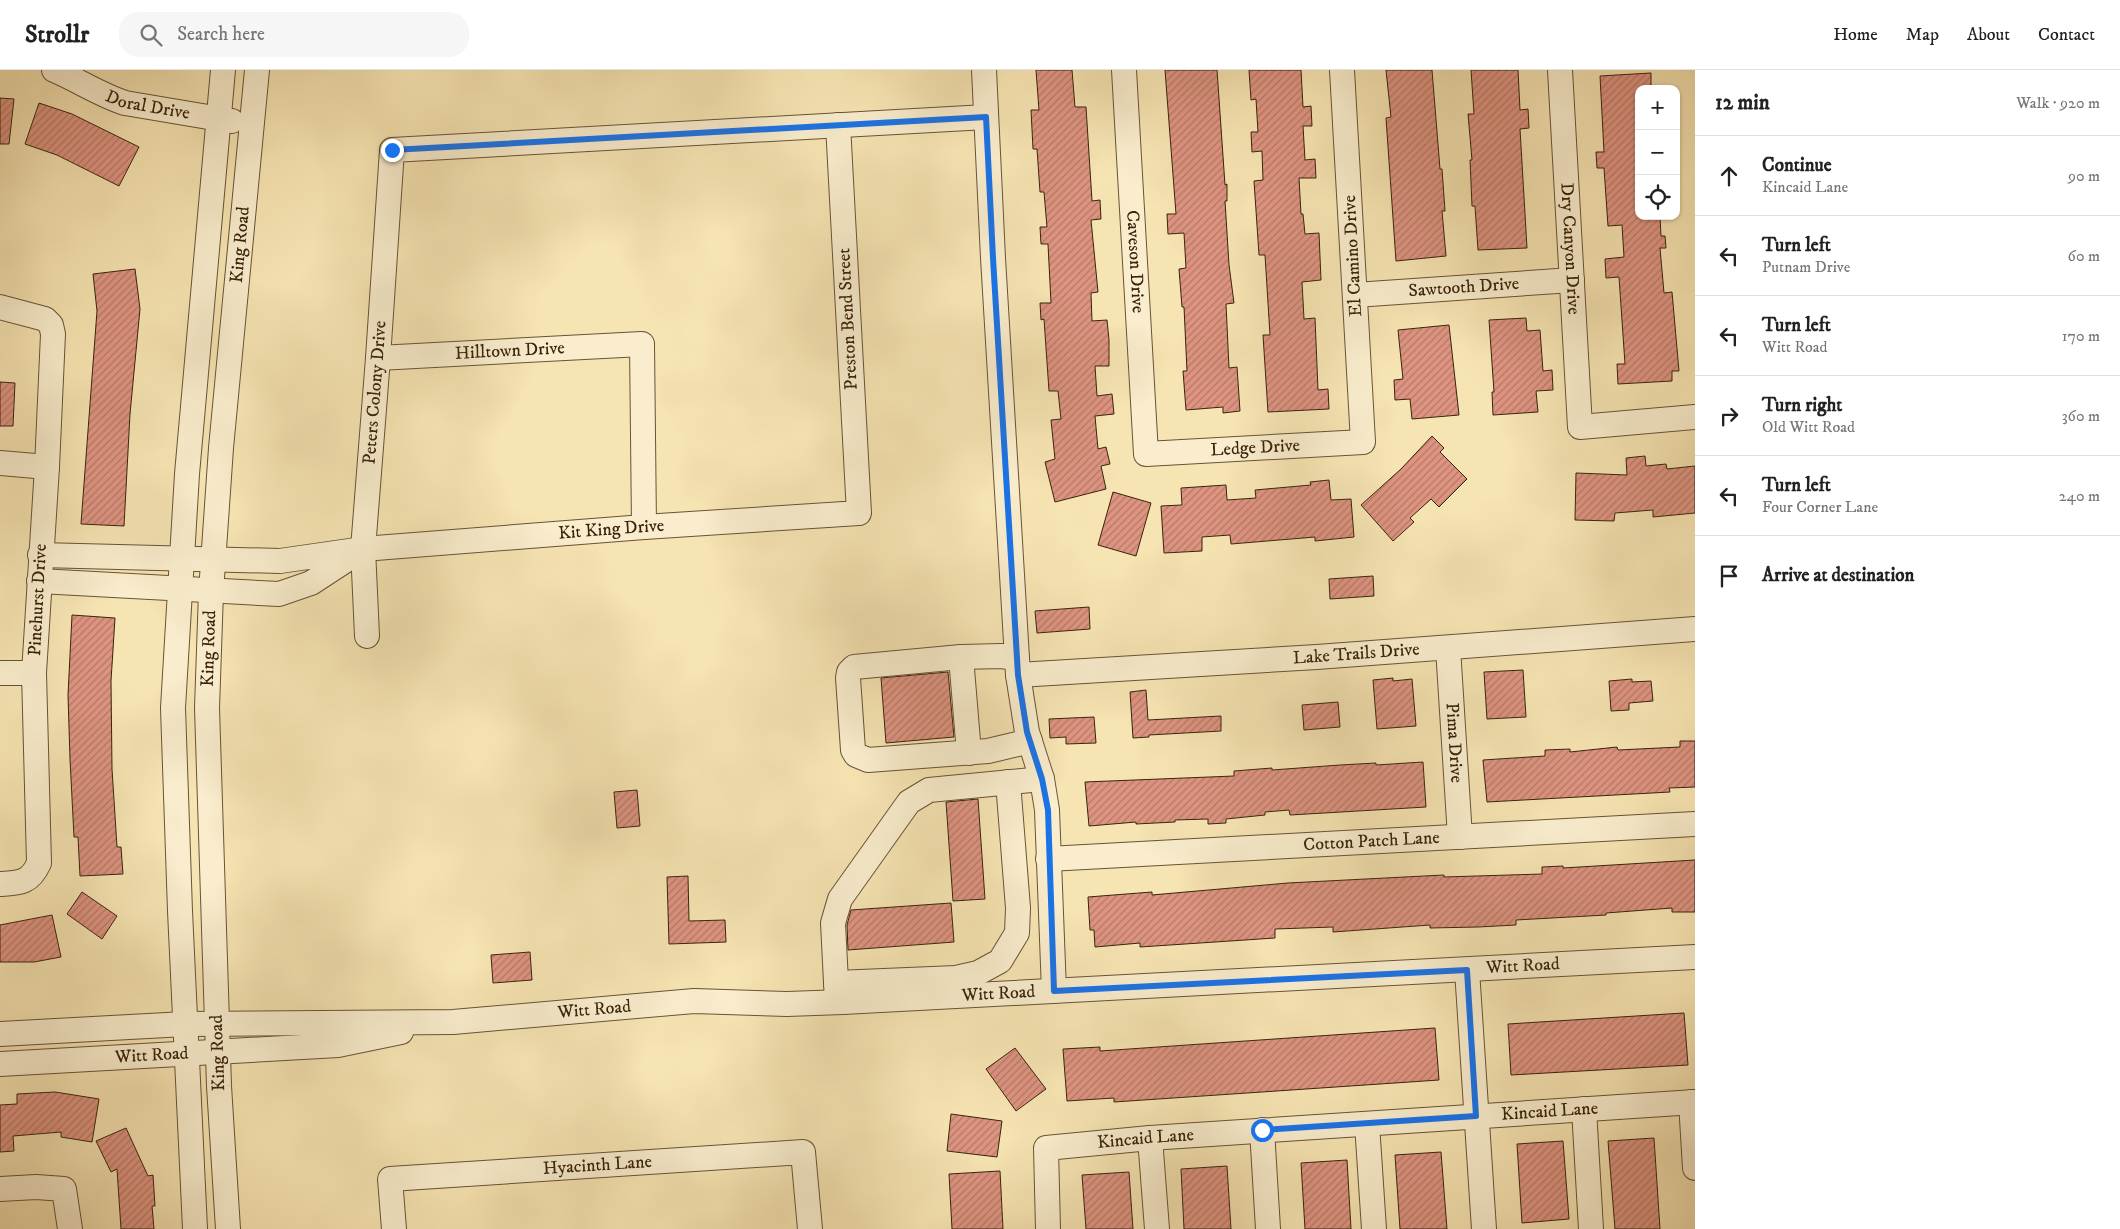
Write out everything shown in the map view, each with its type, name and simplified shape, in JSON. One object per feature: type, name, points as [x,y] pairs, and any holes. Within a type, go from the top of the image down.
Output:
[{"type":"street","name":"Doral Drive","points":[[54,70],[109,98],[124,103],[251,123]]},
{"type":"street","name":"King Road","points":[[195,1229],[186,1054],[173,708],[191,427],[223,70]]},
{"type":"street","name":"King Road","points":[[228,1229],[218,1052],[207,708],[211,592],[220,448],[257,70]]},
{"type":"street","points":[[984,70],[993,258],[1018,667],[1023,709],[1042,779],[1048,810],[1048,859],[1054,991]]},
{"type":"street","name":"Caveson Drive","points":[[1124,70],[1146,454]]},
{"type":"street","name":"El Camino Drive","points":[[1342,70],[1363,442]]},
{"type":"street","name":"Dry Canyon Drive","points":[[1560,70],[1580,426],[1695,417]]},
{"type":"street","points":[[838,125],[986,117]]},
{"type":"street","name":"Peters Colony Drive","points":[[367,636],[363,548],[392,150],[838,125]]},
{"type":"street","name":"Preston Bend Street","points":[[838,125],[859,513]]},
{"type":"street","name":"Sawtooth Drive","points":[[1355,295],[1572,280]]},
{"type":"street","name":"Pinehurst Drive","points":[[0,307],[45,318],[51,325],[53,334],[34,673],[39,863],[34,876],[17,883],[0,884]]},
{"type":"street","name":"Hilltown Drive","points":[[378,358],[642,344],[644,527]]},
{"type":"street","name":"Ledge Drive","points":[[1146,454],[1363,442]]},
{"type":"street","points":[[0,463],[47,467]]},
{"type":"street","name":"Kit King Drive","points":[[40,556],[280,561],[363,548],[859,513]]},
{"type":"street","name":"Kit King Drive","points":[[39,581],[211,592],[279,594],[311,583],[363,548]]},
{"type":"street","name":"Lake Trails Drive","points":[[969,753],[868,760],[856,755],[853,750],[849,672],[854,667],[960,657],[1001,656],[1018,667],[1448,648],[1695,629]]},
{"type":"street","name":"Pima Drive","points":[[1448,648],[1460,837]]},
{"type":"street","points":[[960,657],[969,753],[988,751],[1030,740]]},
{"type":"street","points":[[0,673],[34,673]]},
{"type":"street","points":[[1008,782],[1018,916],[1017,933],[1000,961],[978,973],[956,978],[836,992],[834,923],[840,899],[909,802],[929,790],[1008,782],[1042,779]]},
{"type":"street","name":"Cotton Patch Lane","points":[[1048,859],[1695,824]]},
{"type":"street","name":"Witt Road","points":[[0,1034],[185,1024],[453,1022],[694,1001],[787,1004],[836,992],[1054,991],[1695,957]]},
{"type":"street","points":[[1467,970],[1484,1229]]},
{"type":"street","name":"Witt Road","points":[[0,1064],[338,1045],[453,1022]]},
{"type":"street","points":[[1693,1102],[1695,1168]]},
{"type":"street","name":"Kincaid Lane","points":[[1048,1229],[1046,1148],[1262,1130],[1693,1102]]},
{"type":"street","points":[[1584,1109],[1591,1229]]},
{"type":"street","points":[[1367,1124],[1374,1229]]},
{"type":"street","points":[[1262,1130],[1268,1229]]},
{"type":"street","points":[[1150,1138],[1157,1229]]},
{"type":"street","name":"Hyacinth Lane","points":[[394,1229],[390,1179],[804,1152],[810,1229]]},
{"type":"street","points":[[0,1190],[36,1187],[64,1189],[70,1229]]},
{"type":"building","points":[[1036,70],[1072,70],[1075,107],[1086,107],[1092,201],[1100,200],[1101,219],[1091,220],[1098,292],[1091,293],[1092,321],[1107,320],[1109,340],[1109,366],[1095,366],[1097,396],[1112,394],[1114,414],[1095,416],[1098,449],[1106,447],[1110,464],[1101,466],[1106,489],[1055,502],[1045,462],[1055,459],[1051,420],[1061,419],[1058,391],[1049,391],[1044,319],[1041,320],[1040,303],[1051,303],[1048,244],[1041,244],[1040,227],[1047,227],[1044,192],[1040,192],[1037,149],[1033,149],[1031,110],[1039,110]]},
{"type":"building","points":[[1165,70],[1217,70],[1225,185],[1227,184],[1227,201],[1225,201],[1229,265],[1234,303],[1226,304],[1229,368],[1237,367],[1240,411],[1223,413],[1223,407],[1186,410],[1183,371],[1187,371],[1184,307],[1182,307],[1179,269],[1186,268],[1184,233],[1168,234],[1167,214],[1176,214]]},
{"type":"building","points":[[1249,70],[1301,70],[1303,107],[1311,106],[1312,126],[1303,126],[1305,160],[1315,159],[1316,178],[1299,178],[1301,214],[1303,214],[1305,234],[1319,233],[1321,280],[1302,282],[1304,319],[1315,318],[1318,390],[1328,389],[1329,409],[1268,412],[1263,335],[1270,335],[1265,255],[1259,255],[1254,181],[1263,180],[1262,151],[1252,152],[1251,132],[1258,132],[1256,99],[1251,100]]},
{"type":"building","points":[[1386,70],[1432,70],[1440,169],[1442,169],[1445,211],[1442,211],[1446,256],[1396,261],[1386,118],[1391,117]]},
{"type":"building","points":[[1471,70],[1518,70],[1520,110],[1528,109],[1529,128],[1520,129],[1527,248],[1478,250],[1475,206],[1472,206],[1470,160],[1472,160],[1468,114],[1474,114]]},
{"type":"building","points":[[1651,73],[1651,85],[1635,85],[1635,220],[1660,220],[1661,236],[1665,236],[1666,248],[1660,248],[1664,293],[1672,292],[1679,371],[1672,371],[1672,381],[1618,384],[1617,364],[1625,364],[1619,277],[1606,278],[1605,259],[1624,257],[1622,225],[1608,226],[1604,168],[1597,168],[1596,152],[1604,152],[1600,76]]},
{"type":"building","points":[[0,98],[14,99],[9,144],[0,144]]},
{"type":"building","points":[[39,103],[72,114],[139,147],[119,186],[57,155],[25,144]]},
{"type":"building","points":[[135,269],[140,309],[130,414],[124,526],[81,524],[97,311],[93,274]]},
{"type":"building","points":[[1526,318],[1527,331],[1540,330],[1543,371],[1552,370],[1553,390],[1536,391],[1538,412],[1493,415],[1492,392],[1494,392],[1489,320]]},
{"type":"building","points":[[1449,325],[1459,415],[1412,419],[1410,399],[1395,400],[1394,380],[1403,379],[1398,330]]},
{"type":"building","points":[[0,382],[15,383],[13,426],[0,426]]},
{"type":"building","points":[[1432,436],[1444,448],[1440,452],[1467,479],[1439,507],[1431,499],[1410,518],[1414,522],[1393,541],[1361,505],[1401,469]]},
{"type":"building","points":[[1645,456],[1646,466],[1666,464],[1667,469],[1695,466],[1695,513],[1653,517],[1653,510],[1615,513],[1614,521],[1575,520],[1576,473],[1627,475],[1626,458]]},
{"type":"building","points":[[1329,480],[1331,500],[1351,499],[1354,537],[1315,541],[1315,537],[1231,544],[1230,535],[1202,537],[1202,551],[1164,553],[1161,506],[1182,505],[1181,488],[1226,485],[1227,500],[1256,498],[1255,490],[1311,485],[1310,482]]},
{"type":"building","points":[[1113,492],[1151,503],[1136,556],[1098,545]]},
{"type":"building","points":[[1373,576],[1374,596],[1330,599],[1329,579]]},
{"type":"building","points":[[1089,607],[1090,629],[1037,633],[1035,611]]},
{"type":"building","points":[[72,615],[115,618],[111,681],[112,769],[117,847],[121,847],[123,874],[80,876],[78,837],[74,837],[68,695]]},
{"type":"building","points":[[1523,670],[1526,717],[1487,719],[1484,672]]},
{"type":"building","points":[[948,672],[954,737],[886,743],[881,678]]},
{"type":"building","points":[[1393,678],[1393,681],[1412,679],[1416,726],[1377,729],[1373,680]]},
{"type":"building","points":[[1632,679],[1632,682],[1651,681],[1653,701],[1629,703],[1629,710],[1611,711],[1609,681]]},
{"type":"building","points":[[1146,690],[1148,720],[1221,716],[1221,731],[1149,735],[1149,737],[1133,738],[1130,692]]},
{"type":"building","points":[[1338,702],[1340,727],[1304,730],[1302,705]]},
{"type":"building","points":[[1094,717],[1096,743],[1066,744],[1066,737],[1050,738],[1049,719]]},
{"type":"building","points":[[1680,741],[1695,741],[1695,787],[1669,788],[1670,792],[1487,802],[1483,760],[1545,756],[1545,750],[1570,749],[1570,752],[1617,747],[1618,750],[1680,747]]},
{"type":"building","points":[[1423,762],[1426,807],[1290,815],[1289,810],[1265,812],[1265,815],[1226,819],[1226,823],[1208,824],[1208,819],[1089,826],[1085,782],[1234,776],[1234,771],[1272,768],[1272,770]]},
{"type":"building","points":[[637,790],[640,826],[617,828],[614,792]]},
{"type":"building","points":[[978,799],[985,899],[953,901],[946,802]]},
{"type":"building","points":[[1695,860],[1695,912],[1672,912],[1672,908],[1606,913],[1606,915],[1516,920],[1516,925],[1478,927],[1430,928],[1430,925],[1333,932],[1333,927],[1275,929],[1275,938],[1140,947],[1140,943],[1095,947],[1094,930],[1090,930],[1088,897],[1152,892],[1152,895],[1288,883],[1424,876],[1542,874],[1542,867],[1563,866],[1563,868]]},
{"type":"building","points":[[688,876],[689,921],[725,920],[726,942],[669,944],[667,877]]},
{"type":"building","points":[[82,892],[117,916],[102,939],[67,914]]},
{"type":"building","points":[[951,903],[954,942],[848,950],[847,925],[851,910]]},
{"type":"building","points":[[52,915],[61,957],[34,962],[0,962],[0,925]]},
{"type":"building","points":[[530,952],[532,980],[493,983],[491,955]]},
{"type":"building","points":[[1684,1013],[1688,1065],[1511,1075],[1508,1024]]},
{"type":"building","points":[[1435,1028],[1439,1080],[1114,1102],[1114,1098],[1067,1101],[1063,1049],[1100,1047],[1100,1051]]},
{"type":"building","points":[[1015,1048],[1046,1089],[1016,1111],[986,1069]]},
{"type":"building","points":[[55,1092],[99,1099],[92,1142],[61,1137],[61,1132],[13,1136],[14,1151],[0,1152],[0,1105],[17,1104],[17,1094]]},
{"type":"building","points":[[951,1114],[1002,1121],[997,1157],[947,1151]]},
{"type":"building","points":[[126,1128],[148,1176],[153,1175],[155,1206],[152,1206],[154,1229],[121,1229],[117,1169],[111,1172],[96,1141]]},
{"type":"building","points":[[1654,1138],[1660,1229],[1615,1229],[1608,1141]]},
{"type":"building","points":[[1563,1141],[1569,1219],[1522,1223],[1517,1144]]},
{"type":"building","points":[[1441,1152],[1447,1229],[1400,1229],[1395,1155]]},
{"type":"building","points":[[1347,1160],[1351,1229],[1305,1229],[1301,1163]]},
{"type":"building","points":[[1227,1166],[1231,1229],[1184,1229],[1181,1169]]},
{"type":"building","points":[[1000,1171],[1003,1229],[952,1229],[949,1174]]},
{"type":"building","points":[[1129,1172],[1133,1229],[1086,1229],[1082,1175]]},
{"type":"route","points":[[392,150],[986,117],[1018,675],[1027,732],[1046,793],[1048,810],[1048,859],[1054,991],[1467,970],[1476,1116],[1262,1130]]}]
